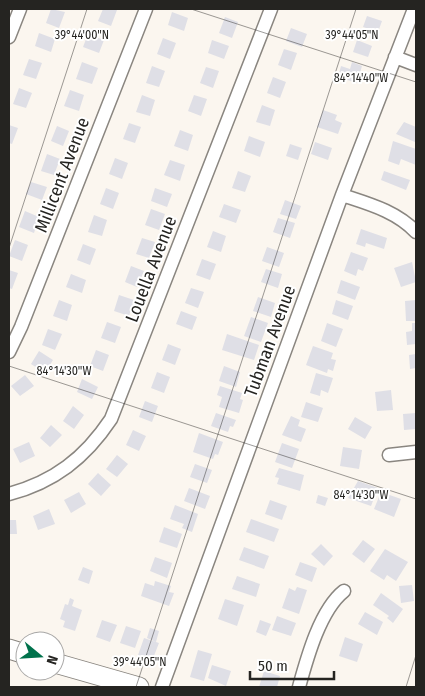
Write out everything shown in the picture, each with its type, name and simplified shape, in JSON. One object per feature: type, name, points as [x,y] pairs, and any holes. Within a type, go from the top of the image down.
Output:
[{"type":"street","points":[[9,37],[20,9]]},
{"type":"street","name":"Millicent Avenue","points":[[9,352],[22,327],[146,9]]},
{"type":"street","name":"Louella Avenue","points":[[9,494],[26,490],[58,475],[90,447],[111,419],[270,9]]},
{"type":"street","name":"Tubman Avenue","points":[[162,687],[342,195],[414,9]]},
{"type":"street","points":[[396,57],[416,65]]},
{"type":"street","points":[[342,195],[384,210],[399,218],[416,232]]},
{"type":"street","points":[[389,455],[416,452]]},
{"type":"street","points":[[299,687],[312,647],[330,606],[344,591]]},
{"type":"street","points":[[65,666],[139,687]]},
{"type":"building","points":[[51,9],[65,12],[59,28],[46,23]]},
{"type":"building","points":[[103,9],[117,10],[111,26],[98,21]]},
{"type":"building","points":[[172,12],[188,18],[184,31],[168,25]]},
{"type":"building","points":[[367,16],[382,21],[378,32],[363,27]]},
{"type":"building","points":[[225,17],[238,22],[232,38],[219,33]]},
{"type":"building","points":[[291,28],[307,34],[302,47],[286,41]]},
{"type":"building","points":[[39,33],[55,39],[51,52],[35,46]]},
{"type":"building","points":[[88,34],[104,40],[99,53],[83,47]]},
{"type":"building","points":[[163,38],[176,43],[170,59],[157,54]]},
{"type":"building","points":[[212,40],[229,46],[224,59],[208,53]]},
{"type":"building","points":[[357,40],[372,46],[368,57],[353,52]]},
{"type":"building","points":[[284,49],[297,53],[291,70],[278,65]]},
{"type":"building","points":[[29,59],[42,63],[36,79],[23,75]]},
{"type":"building","points":[[82,62],[98,68],[92,84],[76,79]]},
{"type":"building","points":[[352,62],[362,66],[357,83],[338,77],[341,66],[350,69]]},
{"type":"building","points":[[152,66],[165,71],[159,87],[146,83]]},
{"type":"building","points":[[206,67],[219,71],[213,88],[200,83]]},
{"type":"building","points":[[273,77],[286,82],[280,98],[267,93]]},
{"type":"building","points":[[19,88],[32,93],[26,108],[13,104]]},
{"type":"building","points":[[70,90],[84,95],[79,111],[64,106]]},
{"type":"building","points":[[142,95],[155,100],[150,116],[136,112]]},
{"type":"building","points":[[194,95],[207,99],[201,116],[188,111]]},
{"type":"building","points":[[262,105],[275,110],[270,126],[256,122]]},
{"type":"building","points":[[323,110],[337,115],[335,120],[342,123],[338,134],[317,127]]},
{"type":"building","points":[[404,122],[416,127],[415,142],[396,134]]},
{"type":"building","points":[[129,123],[141,127],[135,143],[123,139]]},
{"type":"building","points":[[9,125],[18,128],[12,144],[9,143]]},
{"type":"building","points":[[57,126],[69,131],[63,146],[51,141]]},
{"type":"building","points":[[180,130],[193,135],[188,151],[174,146]]},
{"type":"building","points":[[249,136],[265,142],[260,157],[244,151]]},
{"type":"building","points":[[393,141],[416,149],[416,165],[401,159],[399,165],[388,161]]},
{"type":"building","points":[[315,142],[332,148],[328,160],[311,154]]},
{"type":"building","points":[[290,144],[302,148],[298,160],[286,156]]},
{"type":"building","points":[[47,154],[60,159],[54,175],[41,171]]},
{"type":"building","points":[[115,158],[128,163],[122,179],[109,174]]},
{"type":"building","points":[[170,160],[185,165],[180,181],[164,175]]},
{"type":"building","points":[[238,171],[251,176],[245,192],[232,188]]},
{"type":"building","points":[[384,171],[410,180],[406,190],[381,180]]},
{"type":"building","points":[[31,182],[47,187],[42,200],[26,194]]},
{"type":"building","points":[[106,188],[119,193],[113,209],[100,204]]},
{"type":"building","points":[[155,188],[172,194],[167,207],[151,201]]},
{"type":"building","points":[[285,200],[301,206],[296,219],[280,214]]},
{"type":"building","points":[[224,204],[241,210],[236,223],[219,217]]},
{"type":"building","points":[[151,209],[165,214],[159,230],[145,225]]},
{"type":"building","points":[[25,211],[39,217],[34,233],[19,227]]},
{"type":"building","points":[[94,215],[107,220],[102,236],[88,232]]},
{"type":"building","points":[[278,218],[295,223],[290,238],[273,232]]},
{"type":"building","points":[[361,229],[387,238],[384,249],[366,243],[365,247],[356,244]]},
{"type":"building","points":[[213,231],[226,236],[221,252],[207,247]]},
{"type":"building","points":[[142,238],[155,242],[149,258],[136,254]]},
{"type":"building","points":[[15,240],[28,245],[22,261],[9,256]]},
{"type":"building","points":[[83,244],[96,249],[90,265],[77,260]]},
{"type":"building","points":[[267,247],[284,253],[279,267],[262,261]]},
{"type":"building","points":[[351,252],[368,258],[363,271],[358,269],[356,276],[344,271]]},
{"type":"building","points":[[202,259],[216,264],[210,280],[196,275]]},
{"type":"building","points":[[412,262],[416,282],[401,287],[394,268]]},
{"type":"building","points":[[131,266],[144,271],[137,287],[125,282]]},
{"type":"building","points":[[266,269],[282,274],[278,288],[261,282]]},
{"type":"building","points":[[9,270],[18,273],[12,289],[9,288]]},
{"type":"building","points":[[71,274],[86,280],[82,293],[66,287]]},
{"type":"building","points":[[341,280],[360,287],[355,300],[337,293]]},
{"type":"building","points":[[191,288],[204,292],[198,308],[185,303]]},
{"type":"building","points":[[119,295],[134,300],[129,316],[114,311]]},
{"type":"building","points":[[258,297],[275,303],[271,317],[253,311]]},
{"type":"building","points":[[59,300],[72,305],[67,321],[53,316]]},
{"type":"building","points":[[336,300],[353,306],[348,320],[332,314]]},
{"type":"building","points":[[416,300],[416,321],[406,321],[405,301]]},
{"type":"building","points":[[181,311],[197,317],[192,330],[176,324]]},
{"type":"building","points":[[251,317],[268,323],[261,342],[244,336]]},
{"type":"building","points":[[107,322],[121,327],[115,343],[101,338]]},
{"type":"building","points":[[327,323],[343,329],[336,347],[321,341]]},
{"type":"building","points":[[412,323],[416,323],[416,344],[407,345],[406,332],[412,331]]},
{"type":"building","points":[[48,329],[62,334],[55,350],[42,345]]},
{"type":"building","points":[[227,334],[259,345],[254,360],[222,350]]},
{"type":"building","points":[[168,344],[181,349],[175,365],[162,360]]},
{"type":"building","points":[[313,346],[333,353],[331,359],[336,360],[333,371],[328,369],[327,373],[306,365]]},
{"type":"building","points":[[96,350],[109,355],[103,371],[90,366]]},
{"type":"building","points":[[39,351],[53,360],[45,373],[31,364]]},
{"type":"building","points":[[416,354],[416,368],[410,369],[409,355]]},
{"type":"building","points":[[224,366],[240,372],[236,387],[219,381]]},
{"type":"building","points":[[157,372],[170,377],[164,393],[151,388]]},
{"type":"building","points":[[316,373],[333,378],[328,393],[321,390],[320,396],[310,393]]},
{"type":"building","points":[[25,375],[34,386],[20,396],[11,386]]},
{"type":"building","points":[[82,379],[98,387],[92,399],[77,392]]},
{"type":"building","points":[[220,386],[242,393],[240,399],[243,400],[239,413],[219,407],[222,397],[217,395]]},
{"type":"building","points":[[391,390],[393,410],[377,411],[375,392]]},
{"type":"building","points":[[145,401],[158,406],[152,422],[139,417]]},
{"type":"building","points":[[306,402],[323,408],[318,422],[301,417]]},
{"type":"building","points":[[73,406],[84,415],[74,429],[63,421]]},
{"type":"building","points":[[216,413],[236,420],[233,427],[230,426],[228,432],[211,426]]},
{"type":"building","points":[[416,413],[416,429],[404,430],[403,414]]},
{"type":"building","points":[[291,416],[300,420],[298,426],[306,429],[301,442],[282,435]]},
{"type":"building","points":[[355,417],[372,427],[365,439],[348,429]]},
{"type":"building","points":[[51,425],[62,435],[50,447],[40,438]]},
{"type":"building","points":[[133,430],[146,436],[139,451],[126,445]]},
{"type":"building","points":[[199,433],[223,442],[218,455],[215,454],[213,459],[193,452]]},
{"type":"building","points":[[29,442],[35,456],[20,463],[13,449]]},
{"type":"building","points":[[282,443],[299,449],[292,468],[275,462]]},
{"type":"building","points":[[343,447],[362,450],[359,469],[340,466]]},
{"type":"building","points":[[117,455],[128,464],[117,477],[106,469]]},
{"type":"building","points":[[195,464],[212,470],[207,483],[190,477]]},
{"type":"building","points":[[279,468],[304,475],[300,491],[277,484],[279,478],[275,477]]},
{"type":"building","points":[[98,473],[111,485],[101,496],[88,484]]},
{"type":"building","points":[[358,481],[378,488],[371,506],[348,498]]},
{"type":"building","points":[[189,488],[210,496],[205,509],[184,501]]},
{"type":"building","points":[[79,492],[86,504],[71,513],[64,500]]},
{"type":"building","points":[[381,492],[401,499],[394,517],[374,509]]},
{"type":"building","points":[[318,495],[328,498],[325,506],[316,503]]},
{"type":"building","points":[[270,500],[287,506],[282,520],[265,514]]},
{"type":"building","points":[[175,505],[198,514],[192,532],[182,528],[184,524],[170,519]]},
{"type":"building","points":[[49,509],[55,524],[38,530],[33,516]]},
{"type":"building","points":[[251,519],[279,529],[274,542],[246,532]]},
{"type":"building","points":[[9,520],[16,520],[17,534],[9,534]]},
{"type":"building","points":[[164,527],[182,534],[177,548],[159,542]]},
{"type":"building","points":[[363,540],[375,549],[364,563],[352,554]]},
{"type":"building","points":[[321,544],[333,556],[324,566],[311,554]]},
{"type":"building","points":[[244,547],[269,556],[264,569],[239,560]]},
{"type":"building","points":[[385,549],[408,562],[396,581],[387,575],[384,580],[370,571]]},
{"type":"building","points":[[155,557],[172,563],[167,578],[150,571]]},
{"type":"building","points":[[300,562],[317,568],[312,582],[295,575]]},
{"type":"building","points":[[83,567],[93,571],[89,584],[78,580]]},
{"type":"building","points":[[237,576],[260,584],[256,597],[232,589]]},
{"type":"building","points":[[155,581],[171,586],[169,592],[174,593],[169,606],[141,596],[145,583],[154,586]]},
{"type":"building","points":[[412,585],[414,601],[401,603],[399,586]]},
{"type":"building","points":[[297,587],[307,590],[299,614],[282,608],[289,588],[295,591]]},
{"type":"building","points":[[381,593],[403,609],[393,623],[387,618],[389,616],[373,605]]},
{"type":"building","points":[[70,598],[74,600],[72,606],[82,610],[75,631],[63,627],[65,621],[60,619],[65,604],[68,605]]},
{"type":"building","points":[[225,599],[244,605],[237,626],[218,619]]},
{"type":"building","points":[[365,612],[383,622],[377,635],[358,624]]},
{"type":"building","points":[[277,616],[296,623],[291,636],[272,630]]},
{"type":"building","points":[[102,620],[117,625],[110,642],[96,637]]},
{"type":"building","points":[[260,620],[271,624],[266,636],[256,632]]},
{"type":"building","points":[[126,626],[141,631],[135,648],[120,643]]},
{"type":"building","points":[[150,628],[159,631],[156,642],[147,638]]},
{"type":"building","points":[[345,637],[363,644],[357,662],[339,656]]},
{"type":"building","points":[[144,638],[159,643],[150,666],[136,661]]},
{"type":"building","points":[[198,650],[212,654],[204,681],[190,677]]},
{"type":"building","points":[[212,665],[231,671],[226,686],[208,678]]},
{"type":"building","points":[[264,671],[280,676],[277,687],[259,687]]}]
